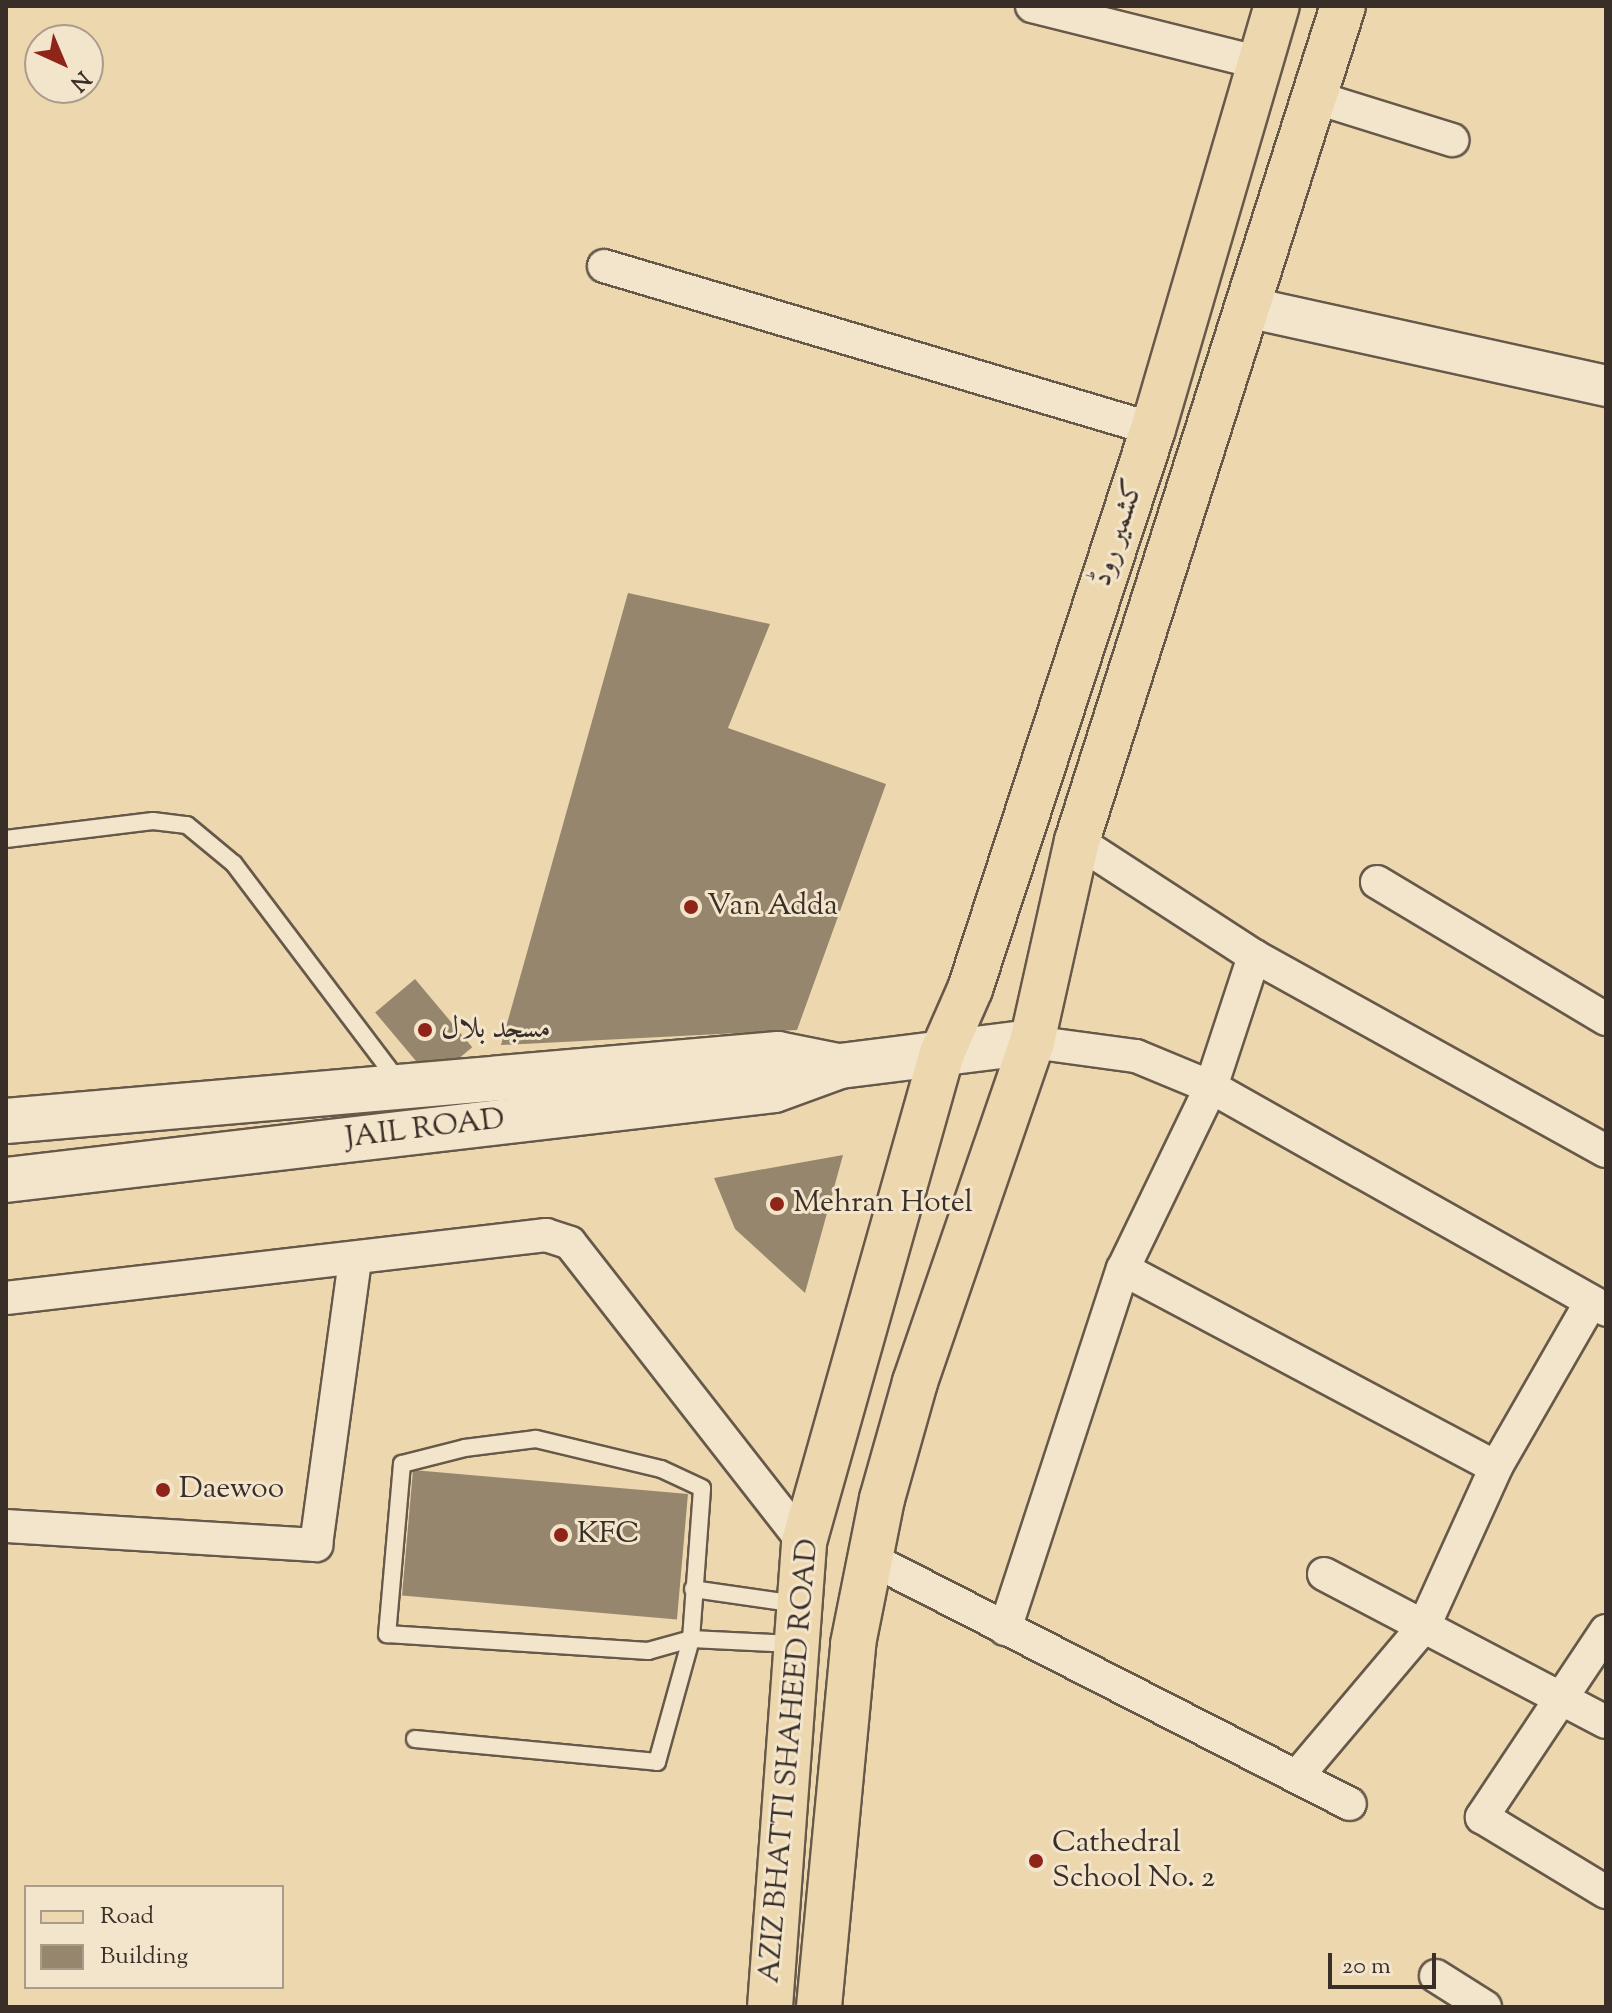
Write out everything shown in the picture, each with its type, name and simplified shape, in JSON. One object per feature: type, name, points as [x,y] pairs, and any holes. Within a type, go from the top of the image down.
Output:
[{"type":"main road","name":"کشمیر روڈ","points":[[942,1053],[970,989],[1153,429],[1277,6]]},
{"type":"main road","name":"کشمیر روڈ","points":[[1032,1042],[1077,841],[1343,6]]},
{"type":"main road","name":"JAIL ROAD","points":[[6,1180],[774,1090],[840,1066],[1032,1042]]},
{"type":"main road","name":"AZIZ BHATTI SHAHEED ROAD","points":[[819,2007],[853,1644],[869,1558],[915,1382],[1032,1042]]},
{"type":"main road","name":"AZIZ BHATTI SHAHEED ROAD","points":[[770,2007],[795,1624],[804,1542],[942,1053]]},
{"type":"main road","name":"JAIL ROAD","points":[[6,1121],[405,1090],[778,1054],[840,1066]]},
{"type":"main road","points":[[405,1090],[439,1130]]},
{"type":"street","points":[[1032,6],[1261,63]]},
{"type":"street","points":[[1314,97],[1452,140]]},
{"type":"street","points":[[604,266],[1153,429]]},
{"type":"street","points":[[1247,307],[1606,386]]},
{"type":"street","points":[[1077,841],[1254,956],[1606,1151]]},
{"type":"street","points":[[1377,882],[1606,1019]]},
{"type":"street","points":[[1005,1629],[1123,1269],[1211,1087],[1254,956]]},
{"type":"street","points":[[1032,1042],[1136,1056],[1211,1087],[1599,1306],[1496,1467],[1424,1626],[1299,1774]]},
{"type":"street","points":[[6,1298],[355,1261],[546,1235],[570,1243],[804,1542]]},
{"type":"street","points":[[6,1526],[316,1545],[355,1261]]},
{"type":"street","points":[[1123,1269],[1496,1467]]},
{"type":"street","points":[[869,1558],[1299,1774],[1350,1804]]},
{"type":"street","points":[[1324,1574],[1606,1722]]},
{"type":"street","points":[[1606,1631],[1482,1817],[1606,1892]]},
{"type":"street","points":[[1436,1976],[1485,2007]]},
{"type":"lane","points":[[6,839],[153,821],[187,825],[234,864],[405,1090]]},
{"type":"lane","points":[[415,1739],[657,1762],[691,1639],[702,1488],[693,1481],[536,1439],[402,1464],[387,1634],[648,1651],[691,1639],[795,1624]]},
{"type":"lane","points":[[693,1589],[795,1624]]},
{"type":"building","name":"Van Adda","points":[[628,593],[770,624],[728,728],[886,784],[797,1030],[501,1045]]},
{"type":"building","name":"مسجد بلال","points":[[415,979],[472,1047],[432,1081],[375,1012]]},
{"type":"building","name":"Mehran Hotel","points":[[843,1155],[805,1293],[735,1229],[714,1178]]},
{"type":"building","points":[[413,1470],[688,1494],[677,1620],[402,1596]]},
{"type":"place","name":"Van Adda","points":[[691,907]]},
{"type":"place","name":"مسجد بلال","points":[[425,1030]]},
{"type":"place","name":"Mehran Hotel","points":[[777,1204]]},
{"type":"place","name":"Daewoo","points":[[163,1490]]},
{"type":"place","name":"KFC","points":[[561,1535]]},
{"type":"place","name":"Cathedral School No. 2","points":[[1036,1861]]}]
